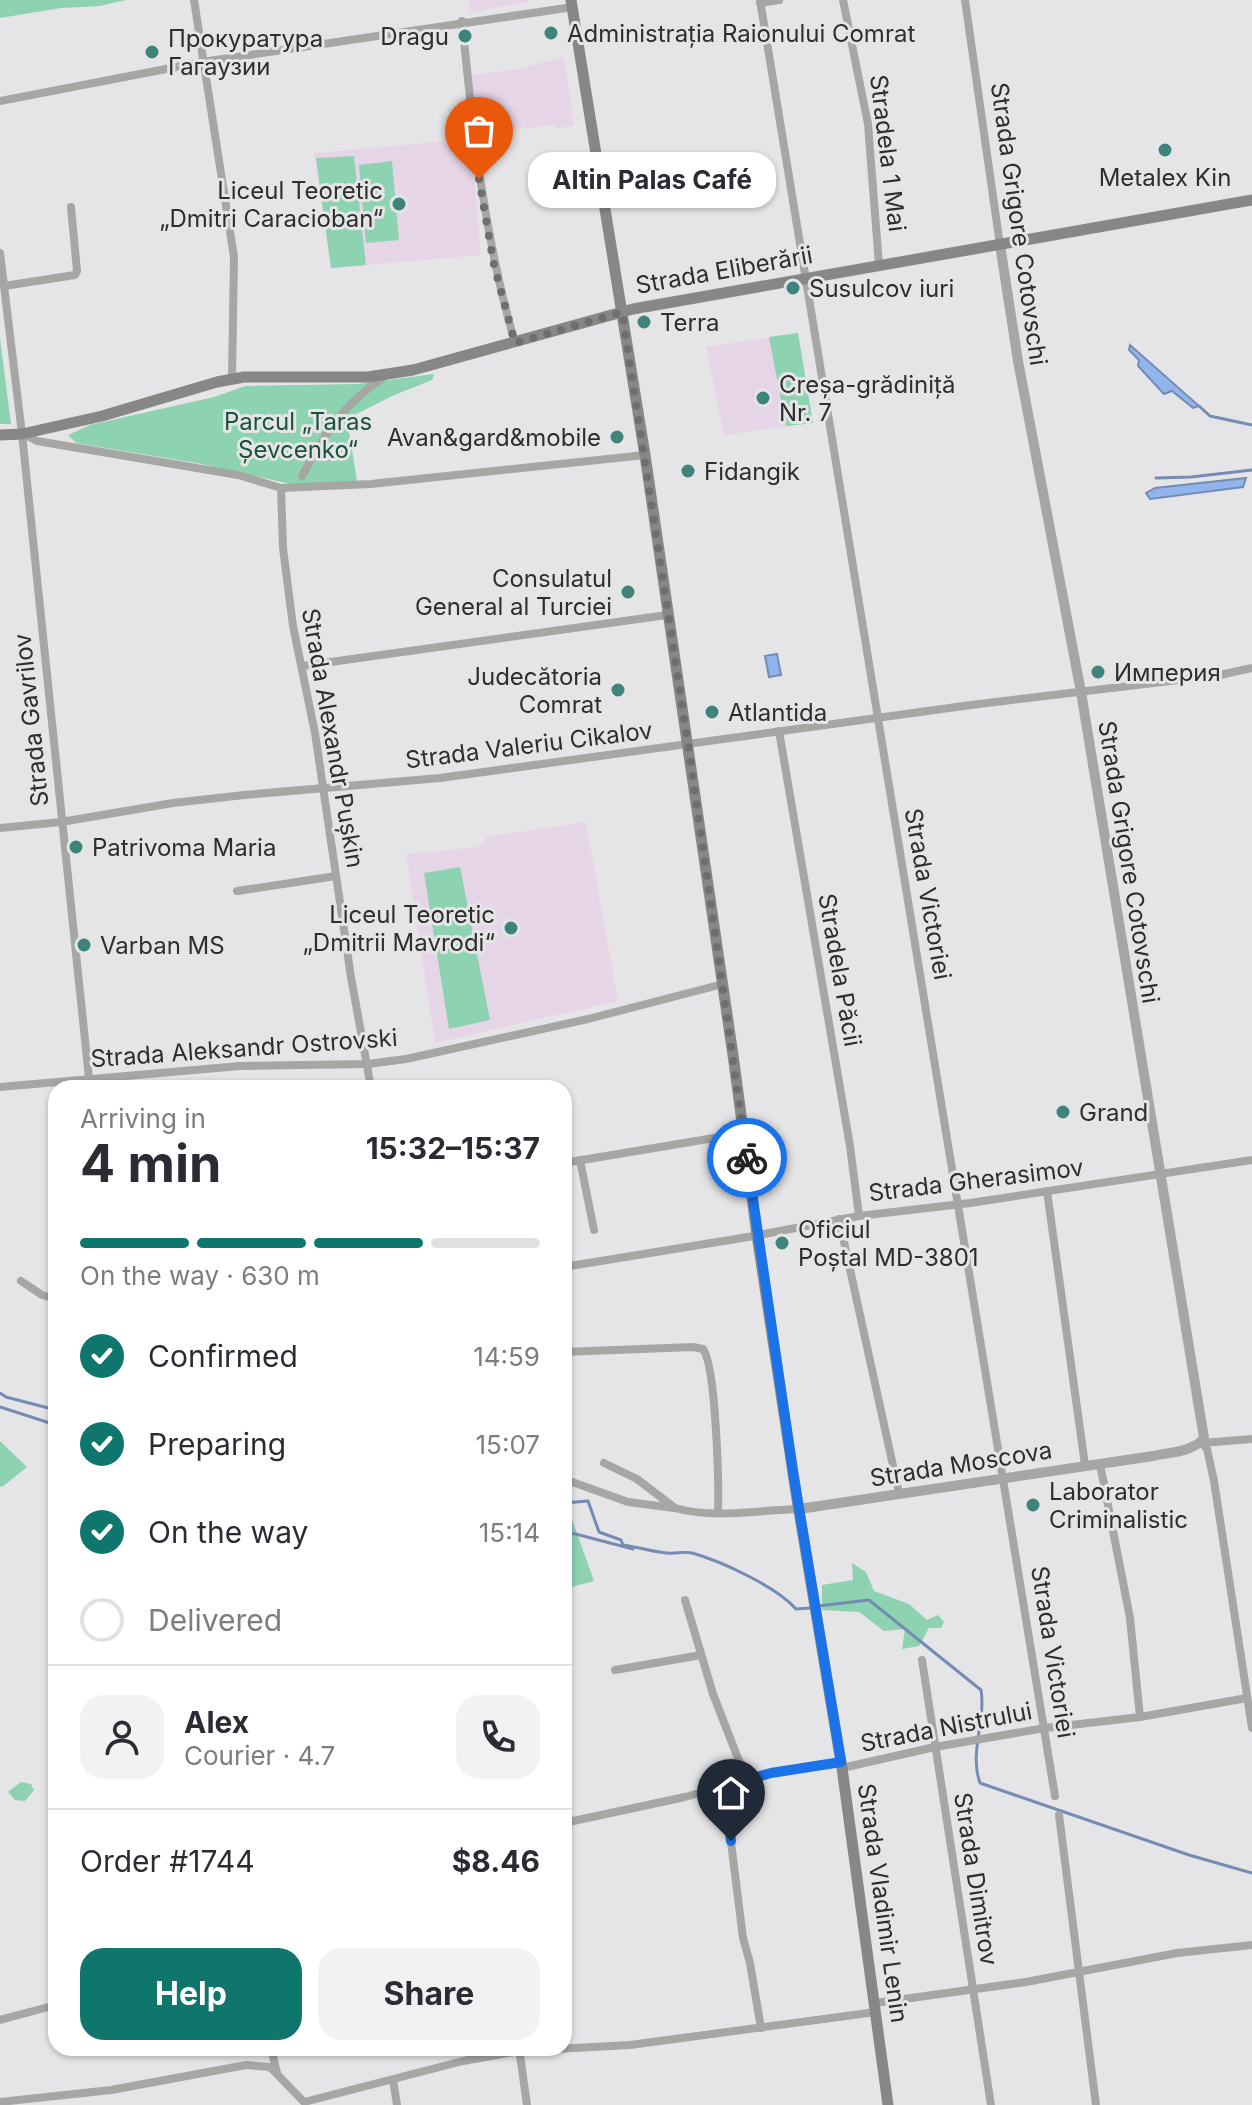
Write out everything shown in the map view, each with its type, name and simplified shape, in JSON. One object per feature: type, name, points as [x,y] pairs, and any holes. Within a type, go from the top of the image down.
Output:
[{"type":"main road","name":"Strada Vladimir Lenin","points":[[572,4],[645,455],[757,1235],[842,1765],[888,2105]]},
{"type":"main road","name":"Strada Eliberării","points":[[0,435],[22,434],[143,406],[232,379],[387,375],[622,312],[805,277],[1252,200]]},
{"type":"street","points":[[194,0],[234,257],[232,379]]},
{"type":"street","points":[[760,2],[779,0]]},
{"type":"street","name":"Stradela 1 Mai","points":[[843,0],[868,124],[879,265]]},
{"type":"street","name":"Strada Grigore Cotovschi","points":[[965,0],[1018,361],[1081,692],[1205,1433],[1202,1443],[1207,1449],[1214,1481],[1252,1728]]},
{"type":"street","name":"Strada Victoriei","points":[[760,2],[1055,1796]]},
{"type":"street","points":[[0,101],[202,62],[572,4]]},
{"type":"street","points":[[462,21],[484,214],[515,343]]},
{"type":"street","points":[[4,286],[75,275],[71,207]]},
{"type":"street","name":"Strada Gavrilov","points":[[0,253],[22,434],[88,1078]]},
{"type":"street","points":[[302,476],[318,446],[345,408],[361,392],[387,375]]},
{"type":"street","points":[[22,434],[37,441],[238,475],[281,488],[371,484],[645,455]]},
{"type":"street","name":"Strada Alexandr Pușkin","points":[[281,488],[283,548],[370,1080]]},
{"type":"street","points":[[302,666],[667,615]]},
{"type":"street","name":"Strada Valeriu Cikalov","points":[[0,828],[61,822],[173,803],[440,778],[1220,675],[1252,668]]},
{"type":"street","name":"Stradela Păcii","points":[[779,731],[850,1146],[859,1216]]},
{"type":"street","points":[[237,891],[336,876]]},
{"type":"street","name":"Strada Aleksandr Ostrovski","points":[[68,1080],[240,1066],[368,1064],[406,1059],[723,984]]},
{"type":"street","name":"Strada Aleksandr Ostrovski","points":[[0,1087],[48,1082]]},
{"type":"street","points":[[572,1162],[744,1133]]},
{"type":"street","points":[[580,1160],[594,1230]]},
{"type":"street","name":"Strada Gherasimov","points":[[572,1266],[839,1219],[960,1205],[1252,1160]]},
{"type":"street","points":[[1047,1191],[1085,1465]]},
{"type":"street","points":[[839,1219],[899,1493]]},
{"type":"street","points":[[21,1281],[48,1297]]},
{"type":"street","points":[[572,1352],[703,1349],[709,1362],[716,1439],[718,1513]]},
{"type":"street","name":"Strada Moscova","points":[[572,1482],[628,1502],[691,1512],[799,1509],[1100,1464],[1189,1449],[1202,1443],[1252,1439]]},
{"type":"street","points":[[604,1463],[637,1479],[675,1508]]},
{"type":"street","points":[[1100,1464],[1130,1618],[1140,1717]]},
{"type":"street","points":[[685,1600],[722,1721],[746,1779]]},
{"type":"street","points":[[615,1670],[701,1655]]},
{"type":"street","name":"Strada Dimitrov","points":[[922,1660],[991,2105]]},
{"type":"street","name":"Strada Nistrului","points":[[572,1821],[685,1797],[746,1779],[1045,1728],[1140,1717],[1248,1693]]},
{"type":"street","points":[[724,1786],[743,1938],[761,2028]]},
{"type":"street","points":[[1059,1815],[1096,2105]]},
{"type":"street","points":[[572,2047],[630,2045],[761,2028],[1078,1973],[1162,1955],[1252,1945]]},
{"type":"street","points":[[0,2020],[48,2007]]},
{"type":"street","points":[[273,2056],[277,2073]]},
{"type":"street","points":[[0,2102],[111,2090],[246,2065],[270,2067],[302,2103],[486,2056]]},
{"type":"street","points":[[520,2056],[527,2105]]},
{"type":"street","points":[[393,2080],[397,2105]]},
{"type":"shaded area","points":[[469,0],[527,0],[528,2],[471,12]]},
{"type":"shaded area","points":[[564,57],[574,126],[558,128],[552,125],[478,134],[472,75],[517,69]]},
{"type":"shaded area","name":"Liceul Teoretic „Dmitri Caracioban“","points":[[471,139],[481,255],[331,268],[314,153]]},
{"type":"shaded area","name":"Creșa-grădiniță Nr. 7","points":[[798,333],[813,423],[724,435],[706,347]]},
{"type":"shaded area","name":"Liceul Teoretic „Dmitrii Mavrodi“","points":[[586,822],[618,1001],[435,1043],[406,854],[479,847],[487,837]]},
{"type":"green space","points":[[0,0],[126,0],[0,18]]},
{"type":"green space","points":[[354,156],[366,265],[331,268],[316,158]]},
{"type":"green space","points":[[392,161],[399,240],[366,243],[359,165]]},
{"type":"green space","points":[[798,333],[813,423],[786,426],[769,337]]},
{"type":"green space","points":[[0,338],[11,424],[0,424]]},
{"type":"green space","name":"Parcul „Taras Șevcenko“","points":[[434,374],[432,380],[347,419],[357,481],[299,486],[202,464],[76,443],[68,435],[90,425],[214,397],[245,386],[358,384]]},
{"type":"green space","points":[[460,867],[490,1020],[449,1029],[424,873]]},
{"type":"green space","points":[[0,1441],[27,1467],[2,1487],[0,1486]]},
{"type":"green space","points":[[572,1519],[594,1581],[572,1587]]},
{"type":"green space","points":[[852,1563],[866,1572],[874,1591],[909,1604],[927,1620],[938,1615],[944,1622],[941,1628],[929,1628],[919,1646],[902,1649],[905,1629],[884,1631],[859,1612],[822,1610],[822,1585],[853,1580]]},
{"type":"green space","points":[[21,1782],[31,1784],[34,1790],[25,1801],[15,1800],[8,1792]]},
{"type":"water","points":[[1130,345],[1199,406],[1193,408],[1172,391],[1164,394],[1138,366],[1139,360],[1129,350]]},
{"type":"water","points":[[1246,478],[1243,487],[1150,499],[1146,493],[1155,488]]},
{"type":"water","points":[[777,654],[781,675],[769,677],[765,656]]},
{"type":"waterway","points":[[1199,406],[1210,416],[1252,425]]},
{"type":"waterway","points":[[1156,478],[1252,470]]},
{"type":"waterway","points":[[0,1393],[48,1408]]},
{"type":"waterway","points":[[0,1407],[48,1422]]},
{"type":"waterway","points":[[572,1502],[588,1501],[599,1532],[621,1540],[623,1545],[670,1553],[689,1552],[704,1557],[762,1584],[796,1609],[810,1608]]},
{"type":"waterway","points":[[572,1533],[633,1549]]},
{"type":"waterway","points":[[818,1606],[869,1600],[981,1690],[976,1760],[980,1783],[1189,1855],[1252,1873]]},
{"type":"way so far","points":[[479,179],[494,265],[515,343],[622,312],[747,1158]]},
{"type":"place","name":"Administrația Raionului Comrat","points":[[551,33]]},
{"type":"place","name":"Dragu","points":[[465,36]]},
{"type":"place","name":"Прокуратура Гагаузии","points":[[152,52]]},
{"type":"place","name":"Metalex Kin","points":[[1165,150]]},
{"type":"place","name":"Altin Palas Café","points":[[479,179]]},
{"type":"place","name":"Liceul Teoretic „Dmitri Caracioban“","points":[[399,204]]},
{"type":"place","name":"Susulcov iuri","points":[[793,288]]},
{"type":"place","name":"Terra","points":[[644,322]]},
{"type":"place","name":"Creșa-grădiniță Nr. 7","points":[[763,398]]},
{"type":"place","name":"Avan&gard&mobile","points":[[617,437]]},
{"type":"place","name":"Fidangik","points":[[688,471]]},
{"type":"place","name":"Consulatul General al Turciei","points":[[628,592]]},
{"type":"place","name":"Империя","points":[[1098,672]]},
{"type":"place","name":"Judecătoria Comrat","points":[[618,690]]},
{"type":"place","name":"Atlantida","points":[[712,712]]},
{"type":"place","name":"Patrivoma Maria","points":[[76,847]]},
{"type":"place","name":"Liceul Teoretic „Dmitrii Mavrodi“","points":[[511,928]]},
{"type":"place","name":"Varban MS","points":[[84,945]]},
{"type":"place","name":"Grand","points":[[1063,1112]]},
{"type":"place","name":"Oficiul Poștal MD-3801","points":[[782,1243]]},
{"type":"place","name":"Laborator Criminalistic","points":[[1033,1505]]},
{"type":"route","points":[[731,1841],[724,1786],[771,1773],[841,1762],[793,1472],[747,1158]]}]
